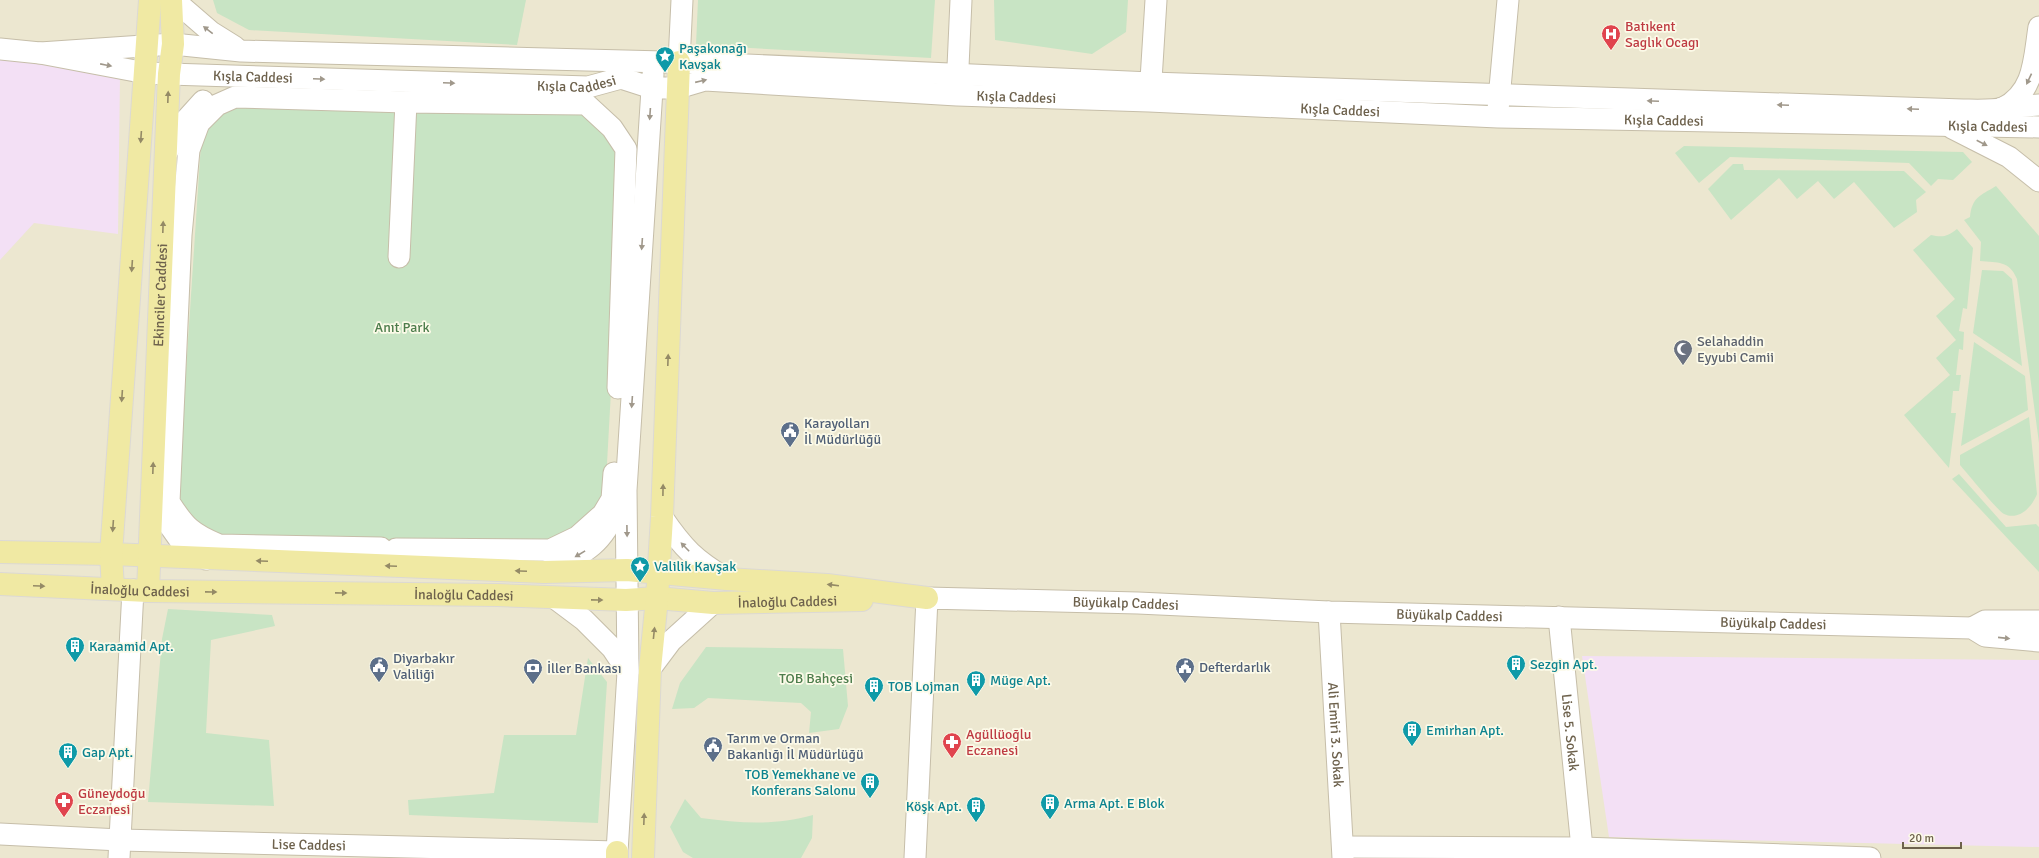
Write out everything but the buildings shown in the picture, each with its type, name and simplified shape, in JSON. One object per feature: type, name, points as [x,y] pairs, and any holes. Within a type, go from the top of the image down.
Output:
[{"type":"main road","name":"Ekinciler Caddesi","points":[[131,590],[111,554],[149,45],[150,0]]},
{"type":"main road","name":"Ekinciler Caddesi","points":[[131,590],[150,557],[169,74],[173,44],[170,0]]},
{"type":"main road","points":[[643,858],[650,669],[659,573],[662,517],[679,62]]},
{"type":"main road","points":[[0,552],[111,554],[150,557],[544,572],[628,570],[727,579],[827,584],[927,598]]},
{"type":"main road","name":"İnaloğlu Caddesi","points":[[0,584],[131,590],[498,595],[556,599],[626,600],[657,598],[713,603],[927,598]]},
{"type":"street","points":[[174,0],[211,32],[240,51]]},
{"type":"street","points":[[679,62],[682,0]]},
{"type":"street","points":[[956,95],[961,0]]},
{"type":"street","points":[[1150,92],[1156,0]]},
{"type":"street","points":[[1498,117],[1508,0]]},
{"type":"street","points":[[2002,108],[2023,92],[2032,76],[2039,27]]},
{"type":"street","points":[[40,53],[173,44],[240,51],[654,61],[957,74],[1150,92],[1500,96],[1963,110],[2039,105]]},
{"type":"street","name":"Kışla Caddesi","points":[[0,49],[40,53],[146,73],[169,74],[588,87],[621,78],[652,88],[678,88],[705,80],[956,95],[1150,92],[1498,117],[2039,127]]},
{"type":"street","points":[[617,855],[628,672],[626,600],[628,570],[626,490],[654,61]]},
{"type":"street","points":[[166,154],[184,122],[208,97],[238,76]]},
{"type":"street","points":[[588,87],[607,104],[638,143],[647,159]]},
{"type":"street","points":[[235,97],[406,102],[586,104],[612,128],[626,149],[625,212],[612,499],[603,514],[577,537],[550,550],[219,545],[202,538],[182,523],[169,502],[181,236],[189,150],[199,123],[217,105],[235,97]]},
{"type":"street","points":[[399,257],[406,102]]},
{"type":"street","points":[[1948,125],[2009,157],[2039,181]]},
{"type":"street","points":[[544,572],[581,554],[602,538],[611,525],[626,490]]},
{"type":"street","points":[[152,498],[167,524],[184,546],[206,559]]},
{"type":"street","points":[[662,517],[677,540],[701,564],[727,579]]},
{"type":"street","name":"Ekinciler Caddesi","points":[[119,849],[131,590]]},
{"type":"street","points":[[915,858],[927,598]]},
{"type":"street","name":"Büyükalp Caddesi","points":[[927,598],[1138,603],[1329,612],[1559,616],[1972,628],[1985,636],[2039,641]]},
{"type":"street","points":[[556,599],[584,620],[612,648],[628,672]]},
{"type":"street","points":[[650,669],[671,641],[713,603]]},
{"type":"street","name":"Ali Emiri 3. Sokak","points":[[1329,612],[1343,852]]},
{"type":"street","name":"Lise 5. Sokak","points":[[1559,616],[1582,848]]},
{"type":"street","name":"Büyükalp Caddesi","points":[[1972,628],[1985,621],[2036,620]]},
{"type":"street","name":"Lise Caddesi","points":[[0,834],[119,849],[617,855]]},
{"type":"street","points":[[1343,852],[1582,848],[1681,855],[1870,858]]},
{"type":"shaded area","points":[[0,0],[2039,0],[2039,858],[0,858]]},
{"type":"shaded area","points":[[40,53],[120,76],[118,234],[34,223],[0,260],[0,58]]},
{"type":"shaded area","points":[[1582,656],[2039,660],[2039,847],[1609,837]]},
{"type":"green space","points":[[213,0],[526,0],[517,45],[249,30],[217,13]]},
{"type":"green space","points":[[698,0],[935,0],[931,58],[696,45]]},
{"type":"green space","points":[[994,0],[1128,0],[1126,32],[1092,54],[995,40]]},
{"type":"green space","name":"Anıt Park","points":[[243,102],[589,112],[624,155],[605,500],[582,526],[551,544],[220,538],[192,526],[178,493],[202,128],[221,109]]},
{"type":"green space","points":[[1684,146],[1963,152],[1972,162],[1953,180],[1938,179],[1931,186],[1909,163],[1730,157],[1699,183],[1675,153]]},
{"type":"green space","points":[[1733,164],[1743,164],[1744,170],[1904,171],[1926,192],[1916,200],[1917,212],[1894,228],[1854,182],[1834,199],[1818,181],[1797,199],[1779,178],[1731,220],[1708,189]]},
{"type":"green space","points":[[1996,186],[2039,236],[2039,443],[2017,279],[2007,265],[1980,261],[1981,242],[1964,220],[1970,217],[1975,201],[1981,195]]},
{"type":"green space","points":[[1957,229],[1973,248],[1967,309],[1963,308],[1959,331],[1964,332],[1963,350],[1959,349],[1956,375],[1961,375],[1959,391],[1953,391],[1951,413],[1956,413],[1949,468],[1904,415],[1950,375],[1936,358],[1956,340],[1936,316],[1955,299],[1913,250],[1931,235],[1945,236]]},
{"type":"green space","points":[[1982,270],[2003,271],[2012,279],[2022,366],[1973,333]]},
{"type":"green space","points":[[1974,342],[2025,376],[2028,410],[1961,446]]},
{"type":"green space","points":[[2029,417],[2037,494],[2032,504],[2024,512],[2015,516],[2010,516],[2004,514],[1996,506],[1960,465],[1960,455]]},
{"type":"green space","points":[[1959,474],[2006,527],[2036,524],[2039,527],[2039,572],[1952,479]]},
{"type":"green space","points":[[168,609],[272,615],[275,626],[211,640],[206,733],[269,740],[274,806],[148,802],[162,639]]},
{"type":"green space","name":"TOB Bahçesi","points":[[706,647],[843,649],[848,706],[839,729],[809,733],[811,712],[801,703],[708,698],[694,708],[672,709],[680,683]]},
{"type":"green space","points":[[588,658],[607,682],[598,823],[409,815],[408,800],[494,793],[504,735],[576,735]]},
{"type":"green space","points":[[685,799],[701,818],[730,821],[771,822],[813,815],[812,838],[801,858],[693,858],[683,852],[670,827]]},
{"type":"place","name":"Batıkent Saglık Ocagı","points":[[1611,51]]},
{"type":"place","name":"Paşakonağı Kavşak","points":[[665,73]]},
{"type":"place","name":"Selahaddin Eyyubi Camii","points":[[1683,366]]},
{"type":"place","name":"Karayolları İl Müdürlüğü","points":[[790,448]]},
{"type":"place","name":"Valilik Kavşak","points":[[640,583]]},
{"type":"place","name":"Karaamid Apt.","points":[[75,663]]},
{"type":"place","name":"Sezgin Apt.","points":[[1516,681]]},
{"type":"place","name":"Diyarbakır Valiliği","points":[[379,683]]},
{"type":"place","name":"Defterdarlık","points":[[1185,684]]},
{"type":"place","name":"İller Bankası","points":[[533,685]]},
{"type":"place","name":"Müge Apt.","points":[[976,697]]},
{"type":"place","name":"TOB Lojman","points":[[874,703]]},
{"type":"place","name":"Emirhan Apt.","points":[[1412,747]]},
{"type":"place","name":"Agüllüoğlu Eczanesi","points":[[952,759]]},
{"type":"place","name":"Tarım ve Orman Bakanlığı İl Müdürlüğü","points":[[713,763]]},
{"type":"place","name":"Gap Apt.","points":[[68,769]]},
{"type":"place","name":"TOB Yemekhane ve Konferans Salonu","points":[[870,799]]},
{"type":"place","name":"Güneydoğu Eczanesi","points":[[64,818]]},
{"type":"place","name":"Arma Apt. E Blok","points":[[1050,820]]},
{"type":"place","name":"Köşk Apt.","points":[[976,823]]}]
